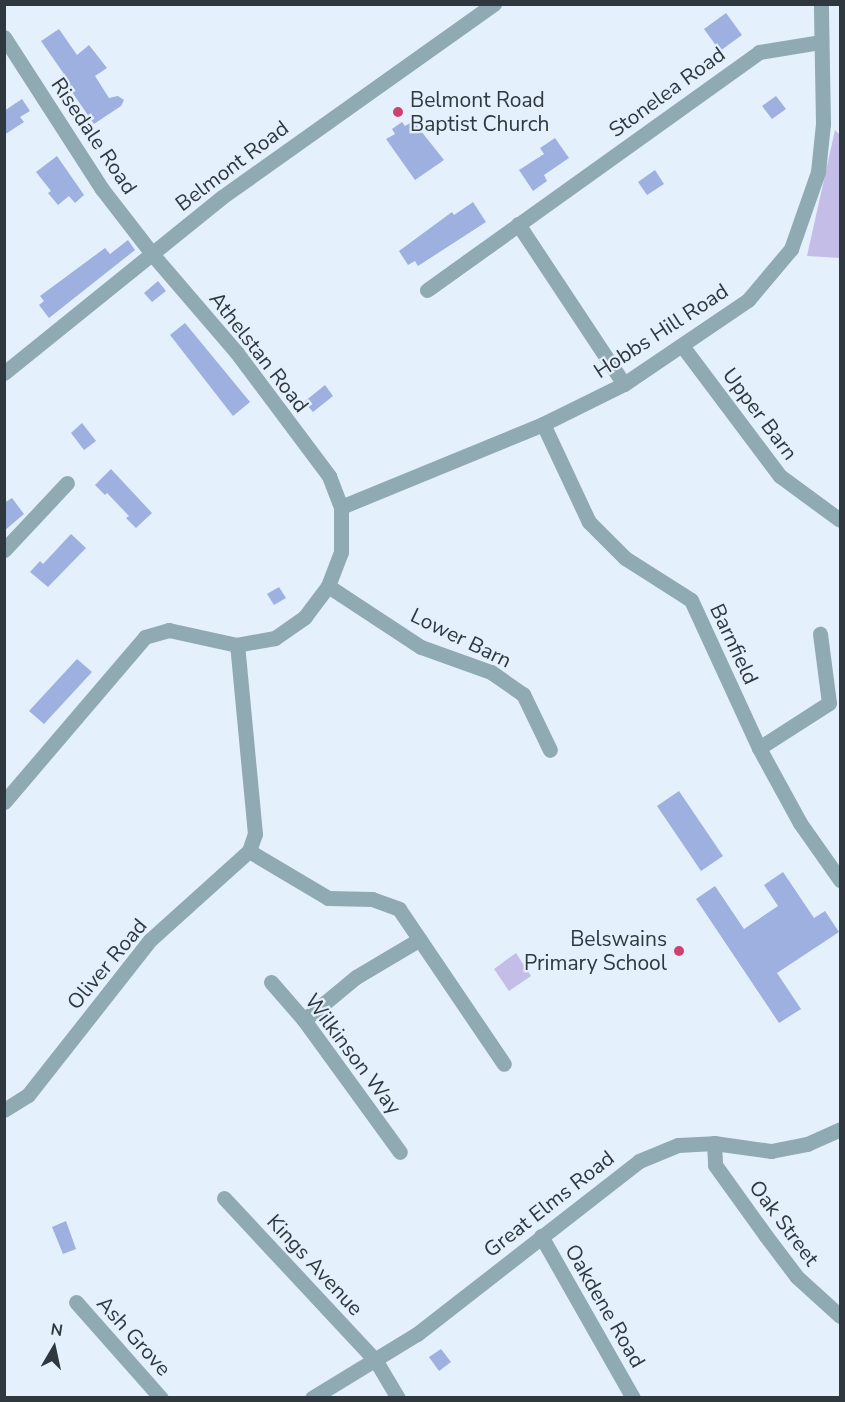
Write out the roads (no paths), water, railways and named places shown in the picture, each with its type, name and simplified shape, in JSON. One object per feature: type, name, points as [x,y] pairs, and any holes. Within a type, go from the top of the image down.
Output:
[{"type":"street","name":"Belmont Road","points":[[4,373],[222,197],[494,4]]},
{"type":"street","points":[[821,4],[821,42]]},
{"type":"street","name":"Risedale Road","points":[[4,37],[102,189],[153,255]]},
{"type":"street","name":"Stonelea Road","points":[[427,290],[759,52],[821,42]]},
{"type":"street","name":"Hobbs Hill Road","points":[[341,507],[543,424],[624,384],[683,347],[748,300],[791,249],[818,172],[823,124],[821,42]]},
{"type":"street","points":[[518,224],[624,384]]},
{"type":"street","name":"Athelstan Road","points":[[153,255],[237,353],[329,476],[341,507]]},
{"type":"street","name":"Upper Barn","points":[[683,347],[780,476],[840,520]]},
{"type":"street","name":"Barnfield","points":[[543,424],[589,522],[625,558],[691,600],[759,748],[800,823],[840,880]]},
{"type":"street","points":[[4,550],[68,483]]},
{"type":"street","points":[[4,802],[145,637],[169,630],[237,645],[275,638],[305,617],[328,586],[341,552],[341,507]]},
{"type":"street","name":"Lower Barn","points":[[328,586],[422,646],[491,672],[523,694],[550,750]]},
{"type":"street","points":[[759,748],[829,703],[820,634]]},
{"type":"street","points":[[237,645],[255,834],[249,851],[328,898],[372,899],[399,909],[504,1064]]},
{"type":"street","name":"Oliver Road","points":[[4,1110],[28,1095],[150,940],[249,851]]},
{"type":"street","points":[[304,1020],[357,977],[420,939]]},
{"type":"street","name":"Wilkinson Way","points":[[271,982],[304,1020],[400,1152]]},
{"type":"street","name":"Great Elms Road","points":[[312,1398],[417,1334],[639,1161],[678,1145],[714,1143],[771,1151],[807,1144],[840,1129]]},
{"type":"street","name":"Oak Street","points":[[714,1143],[715,1165],[766,1236],[796,1277],[840,1316]]},
{"type":"street","name":"Kings Avenue","points":[[224,1198],[376,1361],[398,1398]]},
{"type":"street","name":"Oakdene Road","points":[[541,1236],[633,1398]]},
{"type":"street","name":"Ash Grove","points":[[76,1302],[161,1398]]},
{"type":"place","name":"Belmont Road Baptist Church","points":[[398,112]]},
{"type":"place","name":"Belswains Primary School","points":[[679,951]]}]
